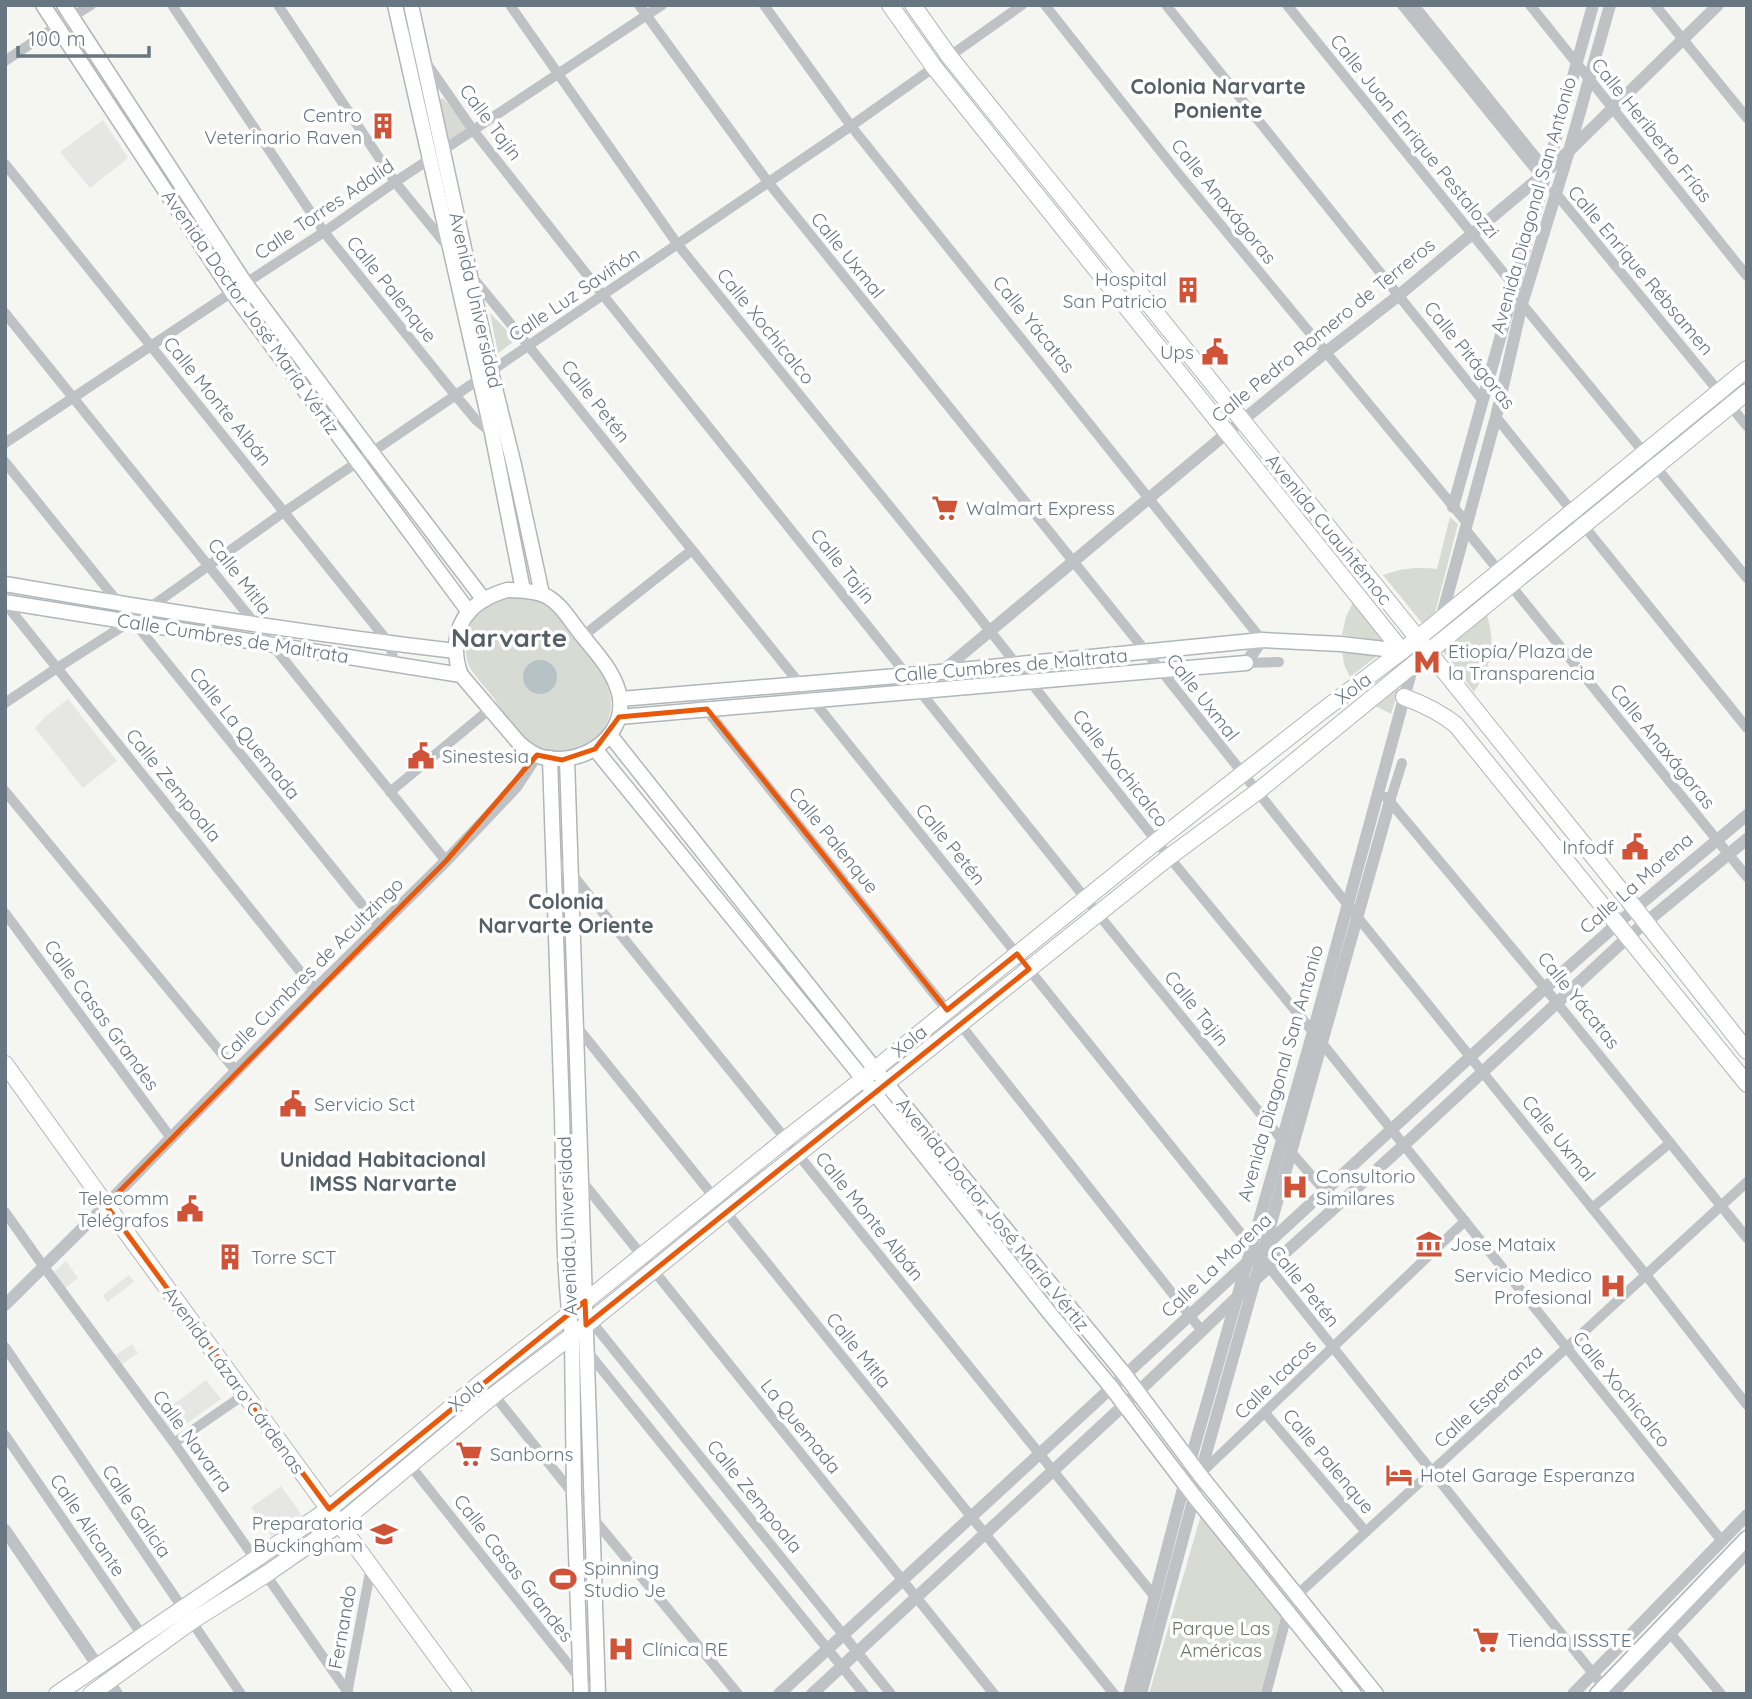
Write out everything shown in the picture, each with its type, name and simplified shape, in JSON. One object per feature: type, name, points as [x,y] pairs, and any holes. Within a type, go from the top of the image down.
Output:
[{"type":"main road","name":"Avenida Doctor José María Vértiz","points":[[43,5],[232,292],[469,612]]},
{"type":"main road","name":"Avenida Universidad","points":[[395,5],[451,250],[486,376],[508,436],[542,594]]},
{"type":"main road","name":"Avenida Universidad","points":[[411,5],[471,276],[492,433],[523,590]]},
{"type":"main road","name":"Avenida Cuauhtémoc","points":[[890,5],[934,66],[1402,651]]},
{"type":"main road","name":"Avenida Cuauhtémoc","points":[[913,5],[949,56],[1747,1051]]},
{"type":"main road","name":"Avenida Doctor José María Vértiz","points":[[68,11],[245,283],[484,600]]},
{"type":"main road","name":"Xola","points":[[91,1694],[113,1688],[187,1615],[255,1559],[329,1509],[483,1381],[1157,841],[1402,651],[1747,369]]},
{"type":"main road","name":"Xola","points":[[57,1694],[142,1635],[265,1575],[339,1524],[494,1395],[589,1323],[1169,857],[1256,792],[1747,392]]},
{"type":"main road","name":"Calle Cumbres de Maltrata","points":[[5,584],[147,609],[455,650]]},
{"type":"main road","points":[[507,590],[542,594],[555,601],[608,669],[620,699],[619,717],[610,735],[595,749],[567,759],[543,757],[519,743],[461,675],[456,663],[455,650],[462,623],[469,612],[484,600],[507,590]]},
{"type":"main road","name":"Calle Cumbres de Maltrata","points":[[5,602],[461,675]]},
{"type":"main road","name":"Calle Cumbres de Maltrata","points":[[620,699],[909,675],[1262,640],[1341,643],[1402,651]]},
{"type":"main road","name":"Calle Cumbres de Maltrata","points":[[619,717],[1246,663]]},
{"type":"main road","points":[[1404,697],[1432,708],[1456,725],[1747,1084]]},
{"type":"main road","name":"Avenida Doctor José María Vértiz","points":[[610,735],[1052,1316],[1354,1694]]},
{"type":"main road","name":"Avenida Doctor José María Vértiz","points":[[595,749],[869,1074]]},
{"type":"main road","name":"Avenida Universidad","points":[[543,757],[555,860],[565,1233],[572,1336],[580,1687]]},
{"type":"main road","name":"Avenida Universidad","points":[[567,759],[583,1232],[589,1323],[587,1351],[598,1694]]},
{"type":"main road","points":[[558,965],[574,966]]},
{"type":"main road","name":"Avenida Lázaro Cárdenas","points":[[5,1064],[371,1566],[458,1692]]},
{"type":"main road","name":"Avenida Doctor José María Vértiz","points":[[880,1088],[1125,1375],[1200,1475],[1376,1694]]},
{"type":"main road","points":[[565,1233],[583,1232]]},
{"type":"main road","points":[[1606,1692],[1741,1560],[1747,1538]]},
{"type":"street","points":[[5,61],[57,26],[68,11],[91,5]]},
{"type":"street","name":"Calle Palenque","points":[[172,5],[324,232],[476,420],[492,433]]},
{"type":"street","name":"Calle Petén","points":[[278,5],[395,182],[530,346],[1606,1692]]},
{"type":"street","name":"Calle Tajín","points":[[387,5],[473,130],[603,295],[1282,1140]]},
{"type":"street","name":"Calle Xochicalco","points":[[509,5],[678,245],[1722,1541]]},
{"type":"street","name":"Calle Uxmal","points":[[639,5],[768,182],[1646,1275],[1747,1405]]},
{"type":"street","name":"Calle Torres Adalid","points":[[5,443],[662,5]]},
{"type":"street","name":"Calle Yácatas","points":[[764,5],[851,126],[1262,640]]},
{"type":"street","name":"Calle Luz Saviñón","points":[[5,703],[131,621],[284,512],[678,245],[1022,5]]},
{"type":"street","name":"Calle Anaxágoras","points":[[1045,5],[1177,172],[1453,507],[1510,586],[1747,877]]},
{"type":"street","name":"Calle Pitágoras","points":[[1166,5],[1747,728]]},
{"type":"street","name":"Calle Juan Enrique Pestalozzi","points":[[1287,5],[1515,288]]},
{"type":"street","name":"Calle Enrique Rébsamen","points":[[1402,5],[1544,176]]},
{"type":"street","name":"Calle Enrique Rébsamen","points":[[1414,5],[1556,194],[1747,426]]},
{"type":"street","name":"Calle Heriberto Frías","points":[[1530,5],[1747,276]]},
{"type":"street","name":"Avenida Diagonal San Antonio","points":[[1453,507],[1592,5]]},
{"type":"street","name":"Avenida Diagonal San Antonio","points":[[1428,651],[1441,619],[1496,417],[1522,304],[1610,5]]},
{"type":"street","points":[[1655,5],[1747,118]]},
{"type":"street","name":"Calle Pedro Romero de Terreros","points":[[941,672],[1242,420],[1544,176],[1718,5]]},
{"type":"street","name":"Calle Monte Albán","points":[[5,164],[389,643],[395,664]]},
{"type":"street","points":[[1522,304],[1747,578]]},
{"type":"street","name":"Calle Mitla","points":[[5,313],[446,862]]},
{"type":"street","points":[[492,433],[508,436]]},
{"type":"street","name":"Calle La Quemada","points":[[5,462],[380,927]]},
{"type":"street","points":[[583,636],[692,550]]},
{"type":"street","name":"Calle Zempoala","points":[[5,602],[315,990]]},
{"type":"street","points":[[1246,663],[1262,640]]},
{"type":"street","name":"Calle Cumbres de Maltrata","points":[[1246,663],[1279,662]]},
{"type":"street","name":"Avenida Diagonal San Antonio","points":[[1129,1694],[1155,1597],[1189,1490],[1200,1475],[1256,1279],[1258,1256],[1282,1140],[1413,664]]},
{"type":"street","name":"Calle Palenque","points":[[692,692],[947,1010]]},
{"type":"street","points":[[390,792],[490,709]]},
{"type":"street","name":"Calle Cumbres de Acultzingo","points":[[5,1305],[315,990],[446,862],[543,757]]},
{"type":"street","name":"Avenida Diagonal San Antonio","points":[[1141,1694],[1189,1490],[1190,1462],[1238,1297],[1258,1256],[1291,1152],[1402,763]]},
{"type":"street","name":"Calle Yácatas","points":[[1378,787],[1747,1238]]},
{"type":"street","points":[[5,791],[236,1071]]},
{"type":"street","name":"Calle La Morena","points":[[779,1694],[1189,1315],[1258,1256],[1545,988],[1635,908],[1747,815]]},
{"type":"street","name":"Calle La Morena","points":[[1258,1256],[1337,1205],[1628,937],[1747,839]]},
{"type":"street","name":"Calle Monte Albán","points":[[555,860],[571,873],[1155,1597]]},
{"type":"street","name":"Calle Casas Grandes","points":[[5,913],[171,1138]]},
{"type":"street","points":[[960,1024],[1202,1331]]},
{"type":"street","name":"Calle Mitla","points":[[576,1027],[1114,1694]]},
{"type":"street","points":[[1592,1208],[1670,1143]]},
{"type":"street","points":[[1291,1152],[1337,1205]]},
{"type":"street","name":"La Quemada","points":[[581,1180],[994,1694]]},
{"type":"street","name":"Calle Esperanza","points":[[1266,1694],[1288,1611],[1297,1595],[1747,1182]]},
{"type":"street","name":"Calle Navarra","points":[[5,1212],[174,1443],[348,1693]]},
{"type":"street","name":"Calle Icacos","points":[[1200,1475],[1465,1221]]},
{"type":"street","name":"Calle La Morena","points":[[812,1694],[1256,1279]]},
{"type":"street","name":"Calle Zempoala","points":[[589,1323],[891,1694]]},
{"type":"street","name":"Calle Zempoala","points":[[572,1336],[587,1351],[864,1694]]},
{"type":"street","name":"Calle Galicia","points":[[5,1347],[241,1694]]},
{"type":"street","points":[[174,1443],[245,1394]]},
{"type":"street","points":[[494,1395],[738,1694]]},
{"type":"street","name":"Calle Palenque","points":[[1265,1413],[1366,1532]]},
{"type":"street","name":"Calle Alicante","points":[[5,1435],[142,1635]]},
{"type":"street","name":"Calle Casas Grandes","points":[[409,1464],[580,1687],[592,1694]]},
{"type":"street","points":[[1573,1694],[1747,1515]]},
{"type":"street","points":[[5,1530],[113,1688]]},
{"type":"street","points":[[1606,1692],[1670,1633],[1741,1560]]},
{"type":"street","name":"Fernando","points":[[348,1693],[371,1566]]},
{"type":"street","points":[[1670,1633],[1721,1694]]},
{"type":"highlighted area","points":[[707,709],[947,1010],[1017,954],[1029,969],[586,1325],[585,1301],[329,1509],[106,1205],[446,861],[537,755],[562,760],[595,749],[619,717]]},
{"type":"shaded area","points":[[103,120],[128,158],[90,188],[60,152]]},
{"type":"shaded area","points":[[540,660],[552,665],[557,677],[552,689],[540,694],[528,689],[523,677],[528,665]]},
{"type":"shaded area","points":[[68,699],[117,761],[83,788],[35,728]]},
{"type":"shaded area","points":[[66,1261],[78,1278],[64,1289],[53,1273]]},
{"type":"shaded area","points":[[129,1275],[134,1282],[107,1302],[103,1295]]},
{"type":"shaded area","points":[[132,1344],[138,1353],[121,1365],[114,1356]]},
{"type":"shaded area","points":[[206,1380],[221,1399],[172,1434],[159,1415]]},
{"type":"shaded area","points":[[281,1486],[303,1517],[272,1537],[251,1507]]},
{"type":"green space","points":[[443,98],[469,128],[448,141],[438,101]]},
{"type":"green space","points":[[490,313],[516,340],[498,353]]},
{"type":"green space","points":[[1450,517],[1458,524],[1435,613],[1422,623],[1383,575],[1410,569],[1437,569]]},
{"type":"green space","points":[[520,593],[552,604],[605,677],[611,699],[610,713],[601,733],[585,747],[565,752],[554,751],[534,745],[525,739],[469,666],[466,655],[467,638],[477,612],[489,601]]},
{"type":"green space","points":[[1354,600],[1390,642],[1342,635]]},
{"type":"green space","points":[[1486,611],[1491,634],[1491,653],[1474,692],[1440,648]]},
{"type":"green space","points":[[1342,649],[1382,652],[1350,677],[1344,664]]},
{"type":"green space","points":[[1403,676],[1391,714],[1370,703]]},
{"type":"green space","name":"Parque Las Américas","points":[[1201,1515],[1283,1612],[1261,1694],[1149,1694]]},
{"type":"place","name":"Centro Veterinario Raven","points":[[383,126]]},
{"type":"place","name":"Hospital San Patricio","points":[[1188,290]]},
{"type":"place","name":"Ups","points":[[1215,352]]},
{"type":"place","name":"Walmart Express","points":[[945,508]]},
{"type":"place","name":"Etiopía/Plaza de la Transparencia","points":[[1427,662]]},
{"type":"place","name":"Sinestesia","points":[[421,756]]},
{"type":"place","name":"Infodf","points":[[1635,847]]},
{"type":"place","name":"Servicio Sct","points":[[293,1104]]},
{"type":"place","name":"Consultorio Similares","points":[[1295,1187]]},
{"type":"place","name":"Telecomm Telégrafos","points":[[190,1209]]},
{"type":"place","name":"Jose Mataix","points":[[1429,1244]]},
{"type":"place","name":"Torre SCT","points":[[230,1257]]},
{"type":"place","name":"Servicio Medico Profesional","points":[[1613,1286]]},
{"type":"place","name":"Sanborns","points":[[469,1454]]},
{"type":"place","name":"Hotel Garage Esperanza","points":[[1399,1475]]},
{"type":"place","name":"Preparatoria Buckingham","points":[[384,1534]]},
{"type":"place","name":"Spinning Studio Je","points":[[563,1579]]},
{"type":"place","name":"Tienda ISSSTE","points":[[1486,1640]]},
{"type":"place","name":"Clínica RE","points":[[621,1649]]},
{"type":"district","name":"Colonia Narvarte Poniente","points":[[1218,98]]},
{"type":"district","name":"Narvarte","points":[[509,637]]},
{"type":"district","name":"Colonia Narvarte Oriente","points":[[566,913]]},
{"type":"district","name":"Unidad Habitacional IMSS Narvarte","points":[[383,1171]]}]
